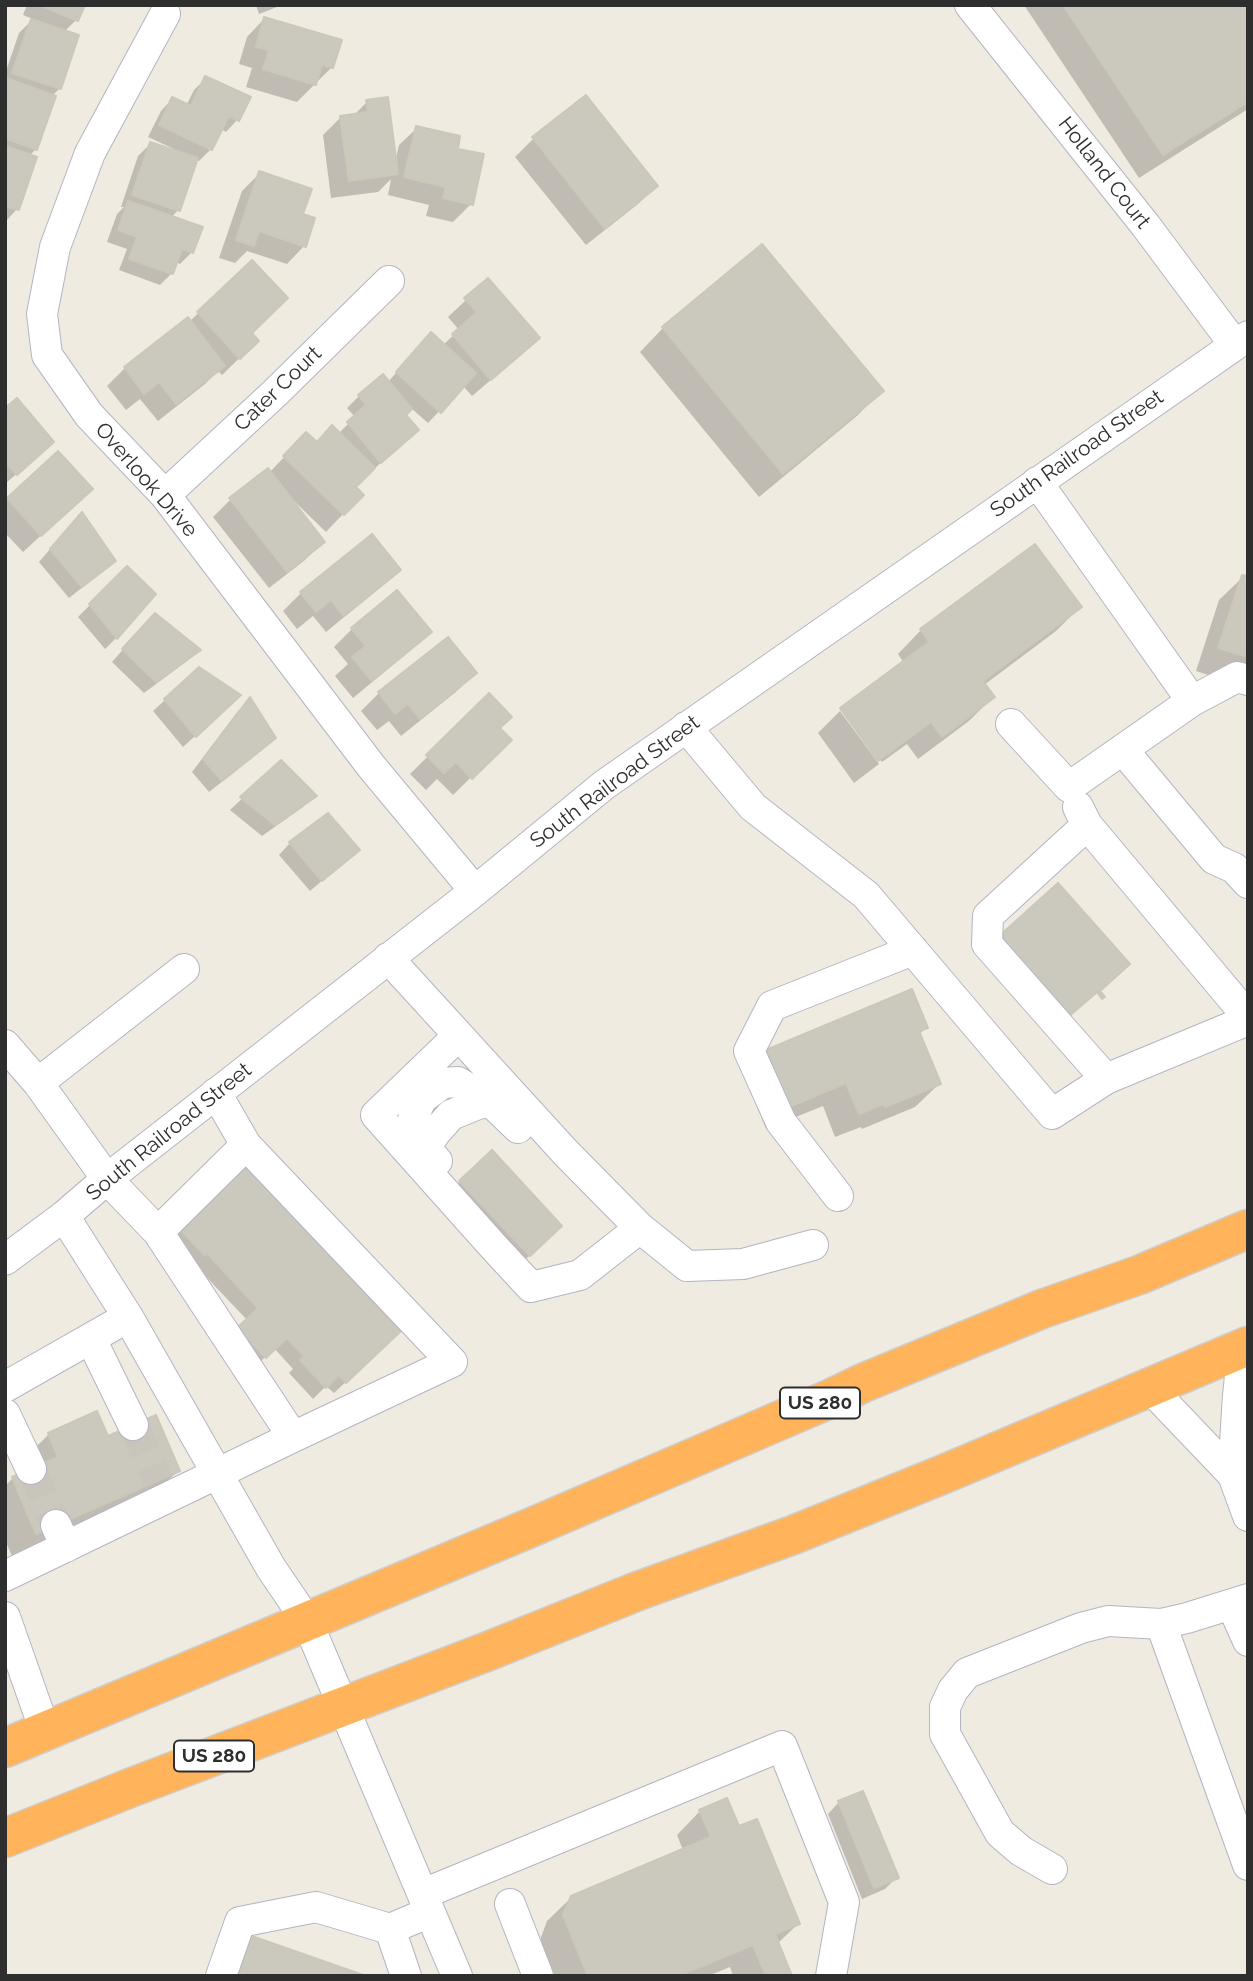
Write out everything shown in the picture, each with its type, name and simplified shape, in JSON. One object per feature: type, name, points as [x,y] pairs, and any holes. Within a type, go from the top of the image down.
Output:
[{"type":"highway","name":"US 280","points":[[5,1748],[518,1533],[888,1373],[1042,1309],[1139,1275],[1248,1229]]},
{"type":"highway","name":"US 280","points":[[5,1838],[638,1591],[793,1535],[1245,1347]]},
{"type":"street","name":"Holland Court","points":[[970,5],[1146,226],[1241,340]]},
{"type":"street","name":"Overlook Drive","points":[[165,14],[90,153],[55,247],[42,314],[47,355],[89,415],[165,495],[371,766],[475,891]]},
{"type":"street","name":"Cater Court","points":[[165,495],[275,393],[389,281]]},
{"type":"street","name":"South Railroad Street","points":[[5,1260],[475,891],[604,785],[1241,340]]},
{"type":"street","points":[[1037,482],[1192,701]]},
{"type":"street","points":[[1069,787],[1192,701],[1237,677],[1248,680]]},
{"type":"street","points":[[687,727],[753,807],[866,895],[1052,1114],[1106,1080],[1248,1018],[1087,825],[1069,787],[1012,724]]},
{"type":"street","points":[[1123,750],[1214,859],[1243,869]]},
{"type":"street","points":[[1087,825],[988,915],[987,944],[1106,1080]]},
{"type":"street","points":[[838,1196],[781,1122],[749,1051],[772,1006],[913,950]]},
{"type":"street","points":[[388,958],[566,1153],[640,1228],[687,1266],[743,1264],[813,1245]]},
{"type":"street","points":[[38,1083],[184,969]]},
{"type":"street","points":[[458,1036],[376,1115],[531,1287],[580,1276],[640,1228]]},
{"type":"street","points":[[5,1045],[38,1083],[107,1179],[158,1232],[293,1437]]},
{"type":"street","points":[[493,1246],[495,1232],[418,1140],[413,1119],[421,1099],[443,1083],[458,1082],[491,1101],[536,1146],[566,1153]]},
{"type":"street","points":[[5,1576],[61,1536],[162,1490],[218,1474],[452,1362],[246,1145],[216,1093]]},
{"type":"street","points":[[158,1232],[246,1145]]},
{"type":"street","points":[[64,1216],[128,1317],[271,1568],[307,1621],[457,1976]]},
{"type":"street","points":[[5,1387],[128,1317]]},
{"type":"street","points":[[91,1339],[133,1425]]},
{"type":"street","points":[[1233,1475],[1238,1395],[1245,1347]]},
{"type":"street","points":[[1149,1387],[1233,1475],[1248,1516]]},
{"type":"street","points":[[5,1414],[31,1469]]},
{"type":"street","points":[[1052,1869],[1021,1851],[1000,1833],[945,1734],[945,1707],[953,1690],[967,1673],[1081,1628],[1108,1621],[1161,1624],[1240,1602],[1248,1641]]},
{"type":"street","points":[[5,1617],[12,1654],[45,1731]]},
{"type":"street","points":[[1161,1624],[1246,1857]]},
{"type":"street","points":[[390,1930],[427,1903],[782,1746],[844,1902],[831,1976]]},
{"type":"street","points":[[510,1904],[538,1976]]},
{"type":"street","points":[[221,1976],[240,1922],[316,1907],[390,1930]]},
{"type":"street","points":[[390,1930],[406,1976]]},
{"type":"building","points":[[39,5],[85,5],[78,21]]},
{"type":"building","points":[[1063,5],[1248,5],[1248,102],[1163,155]]},
{"type":"building","points":[[264,17],[342,40],[333,68],[322,65],[316,85],[263,69],[269,50],[256,47]]},
{"type":"building","points":[[31,19],[79,35],[61,89],[12,73]]},
{"type":"building","points":[[205,76],[251,97],[239,121],[229,116],[212,150],[159,125],[172,97],[191,106]]},
{"type":"building","points":[[6,78],[56,96],[37,150],[5,138]]},
{"type":"building","points":[[586,95],[658,186],[605,229],[532,137]]},
{"type":"building","points":[[388,97],[398,174],[349,181],[340,116],[368,112],[366,100]]},
{"type":"building","points":[[416,126],[460,136],[458,149],[484,154],[473,205],[443,198],[446,187],[404,177]]},
{"type":"building","points":[[150,142],[198,158],[180,211],[132,195]]},
{"type":"building","points":[[5,146],[37,157],[19,210],[5,206]]},
{"type":"building","points":[[259,171],[312,189],[303,214],[315,218],[306,247],[259,231],[254,246],[236,240]]},
{"type":"building","points":[[128,201],[203,227],[193,253],[182,249],[173,274],[129,259],[137,237],[118,230]]},
{"type":"building","points":[[762,244],[884,391],[783,474],[662,327]]},
{"type":"building","points":[[252,260],[288,298],[252,333],[259,341],[240,359],[197,312]]},
{"type":"building","points":[[488,278],[540,338],[491,380],[452,334],[477,312],[464,298]]},
{"type":"building","points":[[188,317],[225,366],[176,404],[159,382],[144,394],[124,367]]},
{"type":"building","points":[[431,332],[476,373],[441,413],[396,372]]},
{"type":"building","points":[[383,374],[412,409],[406,415],[419,430],[381,463],[347,422],[366,405],[358,395]]},
{"type":"building","points":[[17,398],[54,442],[17,475],[5,462],[5,408]]},
{"type":"building","points":[[332,425],[375,468],[356,487],[364,495],[344,515],[283,456],[306,432],[317,442]]},
{"type":"building","points":[[58,451],[93,489],[41,536],[7,498]]},
{"type":"building","points":[[268,468],[325,542],[287,572],[229,498]]},
{"type":"building","points":[[82,512],[116,561],[82,587],[50,549]]},
{"type":"building","points":[[372,534],[401,570],[344,616],[331,600],[316,612],[300,592]]},
{"type":"building","points":[[1035,544],[1082,607],[983,681],[995,697],[942,737],[931,722],[878,761],[840,708],[929,642],[920,629]]},
{"type":"building","points":[[127,566],[156,594],[117,639],[89,604]]},
{"type":"building","points":[[1242,575],[1248,576],[1248,657],[1218,648]]},
{"type":"building","points":[[397,590],[432,632],[372,681],[352,657],[366,646],[351,628]]},
{"type":"building","points":[[155,613],[201,650],[156,682],[122,649]]},
{"type":"building","points":[[448,637],[477,673],[420,719],[408,704],[395,714],[378,692]]},
{"type":"building","points":[[199,667],[241,695],[196,737],[164,699]]},
{"type":"building","points":[[489,693],[512,717],[500,728],[512,740],[472,779],[456,762],[444,773],[426,755]]},
{"type":"building","points":[[250,697],[276,738],[222,781],[203,759]]},
{"type":"building","points":[[281,760],[317,796],[275,825],[240,797]]},
{"type":"building","points":[[328,813],[360,850],[322,881],[289,842]]},
{"type":"building","points":[[1058,883],[1130,964],[1100,991],[1105,997],[1102,999],[1097,992],[1068,1017],[998,937]]},
{"type":"building","points":[[912,989],[928,1028],[919,1031],[941,1084],[885,1107],[884,1104],[859,1114],[846,1083],[789,1107],[766,1050]]},
{"type":"building","points":[[492,1150],[562,1226],[530,1256],[459,1181]]},
{"type":"building","points":[[245,1164],[401,1331],[346,1383],[339,1375],[326,1388],[300,1360],[304,1356],[287,1338],[266,1358],[237,1328],[258,1308],[207,1253],[205,1256],[178,1227]]},
{"type":"building","points":[[97,1411],[108,1436],[156,1415],[180,1471],[36,1534],[12,1477],[58,1457],[48,1433]]},
{"type":"building","points":[[863,1791],[899,1878],[874,1888],[838,1801]]},
{"type":"building","points":[[727,1798],[739,1826],[757,1819],[800,1924],[775,1934],[792,1976],[766,1976],[753,1945],[678,1976],[588,1976],[563,1915],[571,1896],[711,1837],[699,1810]]},
{"type":"building","points":[[243,1933],[366,1976],[229,1976]]},
{"type":"tunnel","points":[[133,1425],[158,1481]]},
{"type":"tunnel","points":[[31,1469],[56,1525]]}]
